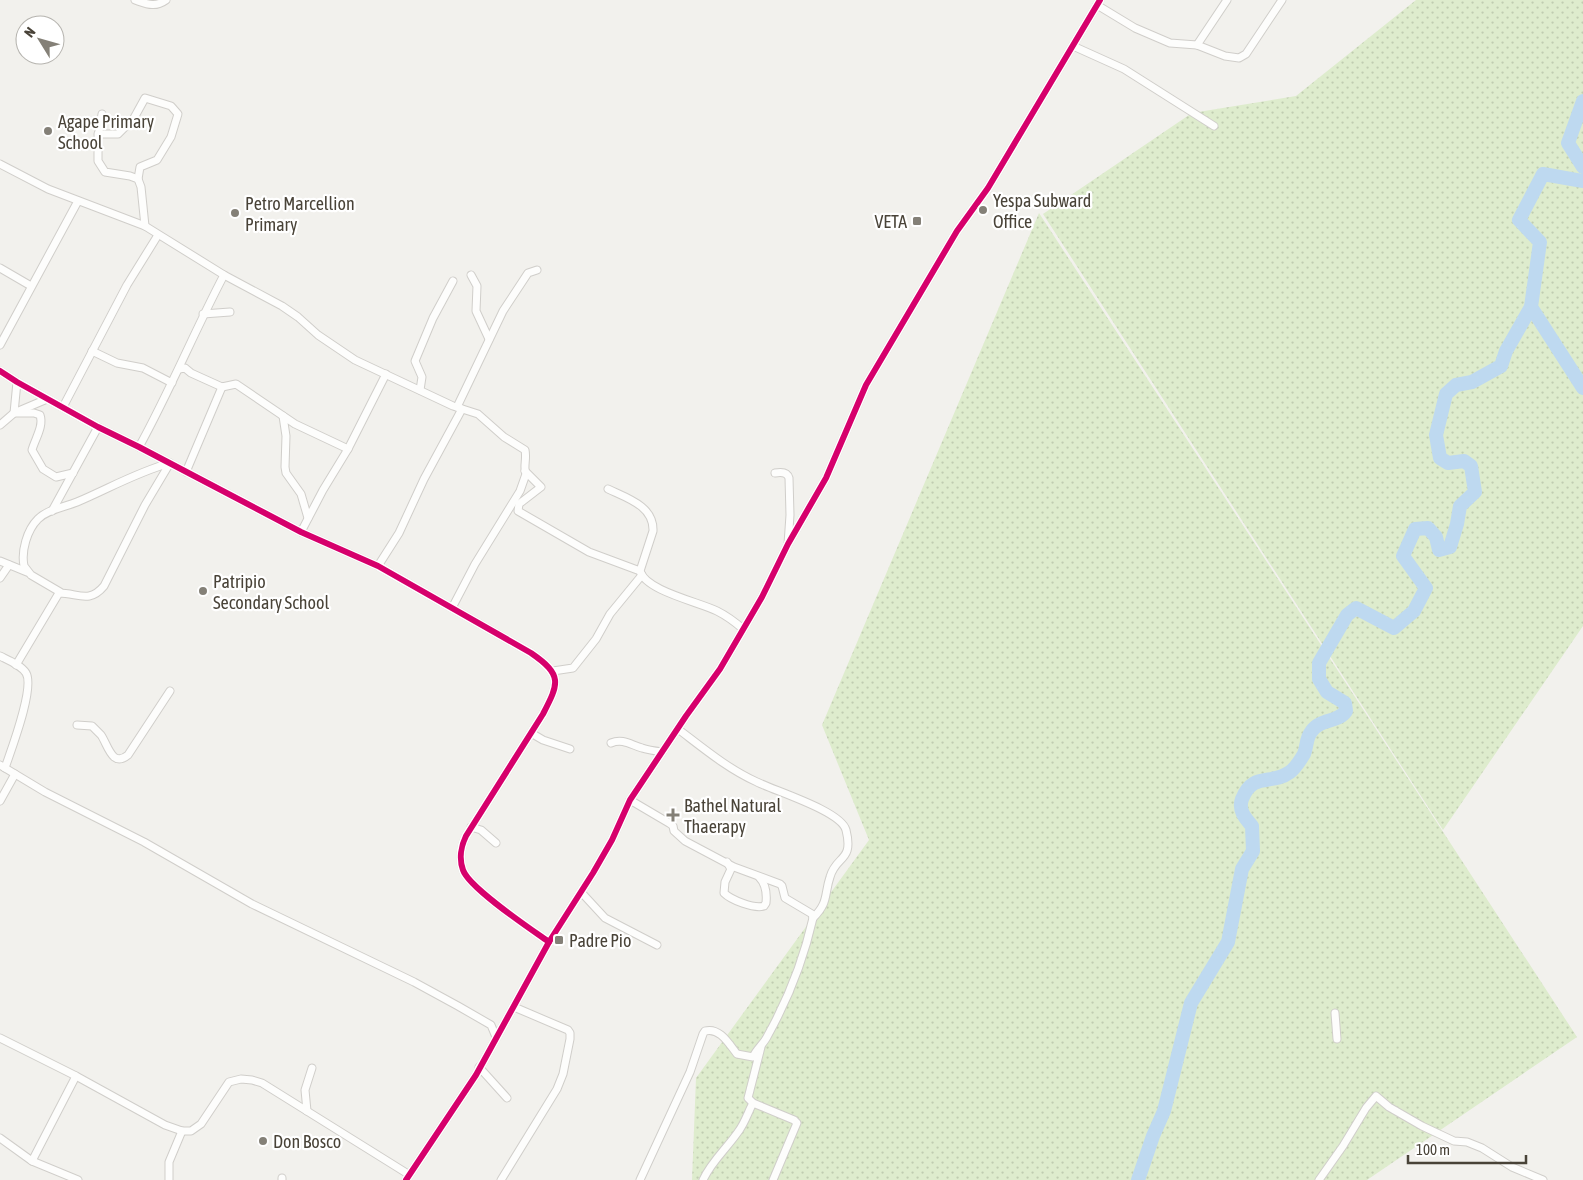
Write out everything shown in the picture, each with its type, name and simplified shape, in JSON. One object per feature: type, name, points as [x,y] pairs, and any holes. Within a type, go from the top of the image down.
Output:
[{"type":"street","points":[[135,0],[153,6],[166,0]]},
{"type":"street","points":[[1197,45],[1227,0]]},
{"type":"street","points":[[0,1038],[76,1076],[165,1125],[182,1131],[194,1130],[201,1124],[229,1082],[236,1079],[262,1083],[307,1110],[407,1177],[465,1092],[550,942],[612,840],[630,800],[720,669],[762,597],[788,544],[826,478],[866,385],[957,231],[988,188],[1099,3],[1136,28],[1170,43],[1197,45],[1234,58],[1244,56],[1282,0]]},
{"type":"street","points":[[1073,46],[1124,68],[1214,126]]},
{"type":"street","points":[[98,134],[118,134],[134,118],[145,98],[171,106],[178,114],[171,137],[157,160],[140,167],[138,179],[142,187],[145,226]]},
{"type":"street","points":[[102,114],[98,134],[98,161],[105,172],[138,179]]},
{"type":"street","points":[[0,164],[40,186],[145,226],[224,275],[282,306],[302,320],[318,335],[350,356],[484,418],[498,432],[525,450],[527,461],[524,471],[526,474],[520,491],[475,564],[452,608]]},
{"type":"street","points":[[0,345],[78,201]]},
{"type":"street","points":[[63,408],[135,271],[158,234]]},
{"type":"street","points":[[0,268],[31,286]]},
{"type":"street","points":[[378,566],[403,526],[503,311],[528,273],[537,270]]},
{"type":"street","points":[[139,447],[172,383],[203,314],[224,275]]},
{"type":"street","points":[[471,275],[477,286],[476,311],[489,339]]},
{"type":"street","points":[[420,390],[422,377],[414,361],[453,282]]},
{"type":"street","points":[[203,314],[230,312]]},
{"type":"street","points":[[92,352],[117,363],[143,368],[172,383]]},
{"type":"street","points":[[179,368],[185,368],[191,373],[222,387],[236,384],[308,431],[348,449]]},
{"type":"street","points":[[0,371],[98,427],[301,532],[378,566],[531,653],[553,672],[556,682],[543,714],[471,827],[463,843],[461,854],[462,869],[465,875],[480,890],[550,942]]},
{"type":"street","points":[[301,532],[348,449],[386,374]]},
{"type":"street","points":[[14,413],[17,382]]},
{"type":"street","points":[[186,472],[222,387]]},
{"type":"street","points":[[0,425],[14,413],[47,399]]},
{"type":"street","points":[[14,413],[34,413],[40,415],[42,423],[32,450],[43,469],[56,477],[73,472]]},
{"type":"street","points":[[284,416],[286,473],[301,494],[308,518]]},
{"type":"street","points":[[52,511],[98,427]]},
{"type":"street","points":[[28,572],[24,567],[23,560],[26,542],[37,520],[52,511],[140,472],[170,463]]},
{"type":"street","points":[[0,561],[28,572],[60,592],[87,597],[93,596],[108,581],[123,547],[170,463]]},
{"type":"street","points":[[524,471],[540,487],[519,504],[518,512],[590,552],[641,573],[644,580],[650,584],[719,612],[743,629]]},
{"type":"street","points":[[774,473],[783,472],[789,478],[790,515],[788,544]]},
{"type":"street","points":[[553,672],[573,668],[577,664],[596,639],[610,614],[641,573],[653,531],[650,516],[636,501],[608,489]]},
{"type":"street","points":[[0,578],[10,565]]},
{"type":"street","points":[[16,665],[60,592]]},
{"type":"street","points":[[0,656],[27,674],[28,690],[17,734],[2,766],[80,811],[144,842],[252,904],[414,982],[458,1006],[492,1025],[496,1037]]},
{"type":"street","points":[[77,725],[92,726],[100,735],[111,756],[116,759],[124,759],[170,691]]},
{"type":"street","points":[[678,729],[727,765],[756,782],[821,809],[840,820],[844,825],[847,854],[833,870],[825,902],[813,918],[794,980],[770,1033],[761,1047],[748,1095],[749,1099],[753,1102],[797,1121],[773,1180]]},
{"type":"street","points":[[531,733],[543,740],[570,749]]},
{"type":"street","points":[[611,743],[625,741],[640,748],[662,752]]},
{"type":"street","points":[[0,801],[15,774]]},
{"type":"street","points":[[630,800],[670,823],[674,831],[685,841],[734,867],[780,884],[785,898],[812,914],[813,918]]},
{"type":"street","points":[[471,827],[481,830],[496,843]]},
{"type":"street","points":[[726,862],[731,869],[725,882],[724,893],[734,900],[760,908],[766,903],[766,894],[764,883],[757,876]]},
{"type":"street","points":[[581,892],[606,918],[657,945]]},
{"type":"street","points":[[501,1180],[557,1089],[563,1074],[570,1039],[568,1030],[514,1007]]},
{"type":"street","points":[[1335,1013],[1337,1039]]},
{"type":"street","points":[[640,1180],[686,1080],[704,1032],[711,1030],[724,1036],[737,1054],[753,1056],[756,1049],[761,1047]]},
{"type":"street","points":[[479,1066],[507,1098]]},
{"type":"street","points":[[307,1110],[305,1090],[312,1068]]},
{"type":"street","points":[[32,1161],[76,1076]]},
{"type":"street","points":[[1319,1180],[1343,1146],[1366,1108],[1376,1096],[1389,1107],[1422,1126],[1454,1141],[1467,1142],[1482,1148],[1512,1167],[1543,1180]]},
{"type":"street","points":[[703,1180],[708,1168],[720,1156],[740,1129],[753,1102]]},
{"type":"street","points":[[169,1180],[170,1162],[182,1131]]},
{"type":"street","points":[[0,1138],[32,1161],[74,1179]]},
{"type":"green space","points":[[1416,0],[1583,0],[1583,626],[1443,830],[1043,214],[1192,113],[1296,96]]},
{"type":"green space","points":[[1039,213],[1577,1037],[1367,1180],[692,1180],[696,1078],[869,840],[822,725]]},
{"type":"waterway","points":[[1583,101],[1568,143],[1583,167]]},
{"type":"waterway","points":[[1583,181],[1543,174],[1519,220],[1540,242],[1531,307],[1583,388]]},
{"type":"waterway","points":[[1138,1180],[1164,1111],[1191,1003],[1228,942],[1242,869],[1253,851],[1252,826],[1245,817],[1241,807],[1246,790],[1257,782],[1283,776],[1290,772],[1304,754],[1311,732],[1319,724],[1343,715],[1346,711],[1345,703],[1327,692],[1319,679],[1319,663],[1347,615],[1356,608],[1394,628],[1414,611],[1426,588],[1403,556],[1415,529],[1428,528],[1436,537],[1439,550],[1450,547],[1460,506],[1475,492],[1471,466],[1464,461],[1448,463],[1440,458],[1436,435],[1446,394],[1456,385],[1472,382],[1501,366],[1506,351],[1531,307]]},
{"type":"cycle path","points":[[406,1180],[476,1075],[549,942],[612,840],[630,800],[720,669],[762,597],[788,544],[826,478],[866,385],[957,231],[988,188],[1100,0]]},
{"type":"cycle path","points":[[0,371],[98,427],[301,532],[378,566],[531,653],[549,667],[555,680],[555,687],[543,714],[466,836],[461,857],[463,870],[468,878],[488,898],[549,942]]},
{"type":"place","name":"Agape Primary School","points":[[48,131]]},
{"type":"place","name":"Yespa Subward Office","points":[[983,210]]},
{"type":"place","name":"Petro Marcellion Primary","points":[[235,213]]},
{"type":"place","name":"VETA","points":[[917,221]]},
{"type":"place","name":"Patripio Secondary School","points":[[203,591]]},
{"type":"place","name":"Bathel Natural Thaerapy","points":[[673,815]]},
{"type":"place","name":"Padre Pio","points":[[559,940]]},
{"type":"place","name":"Don Bosco","points":[[263,1141]]}]
